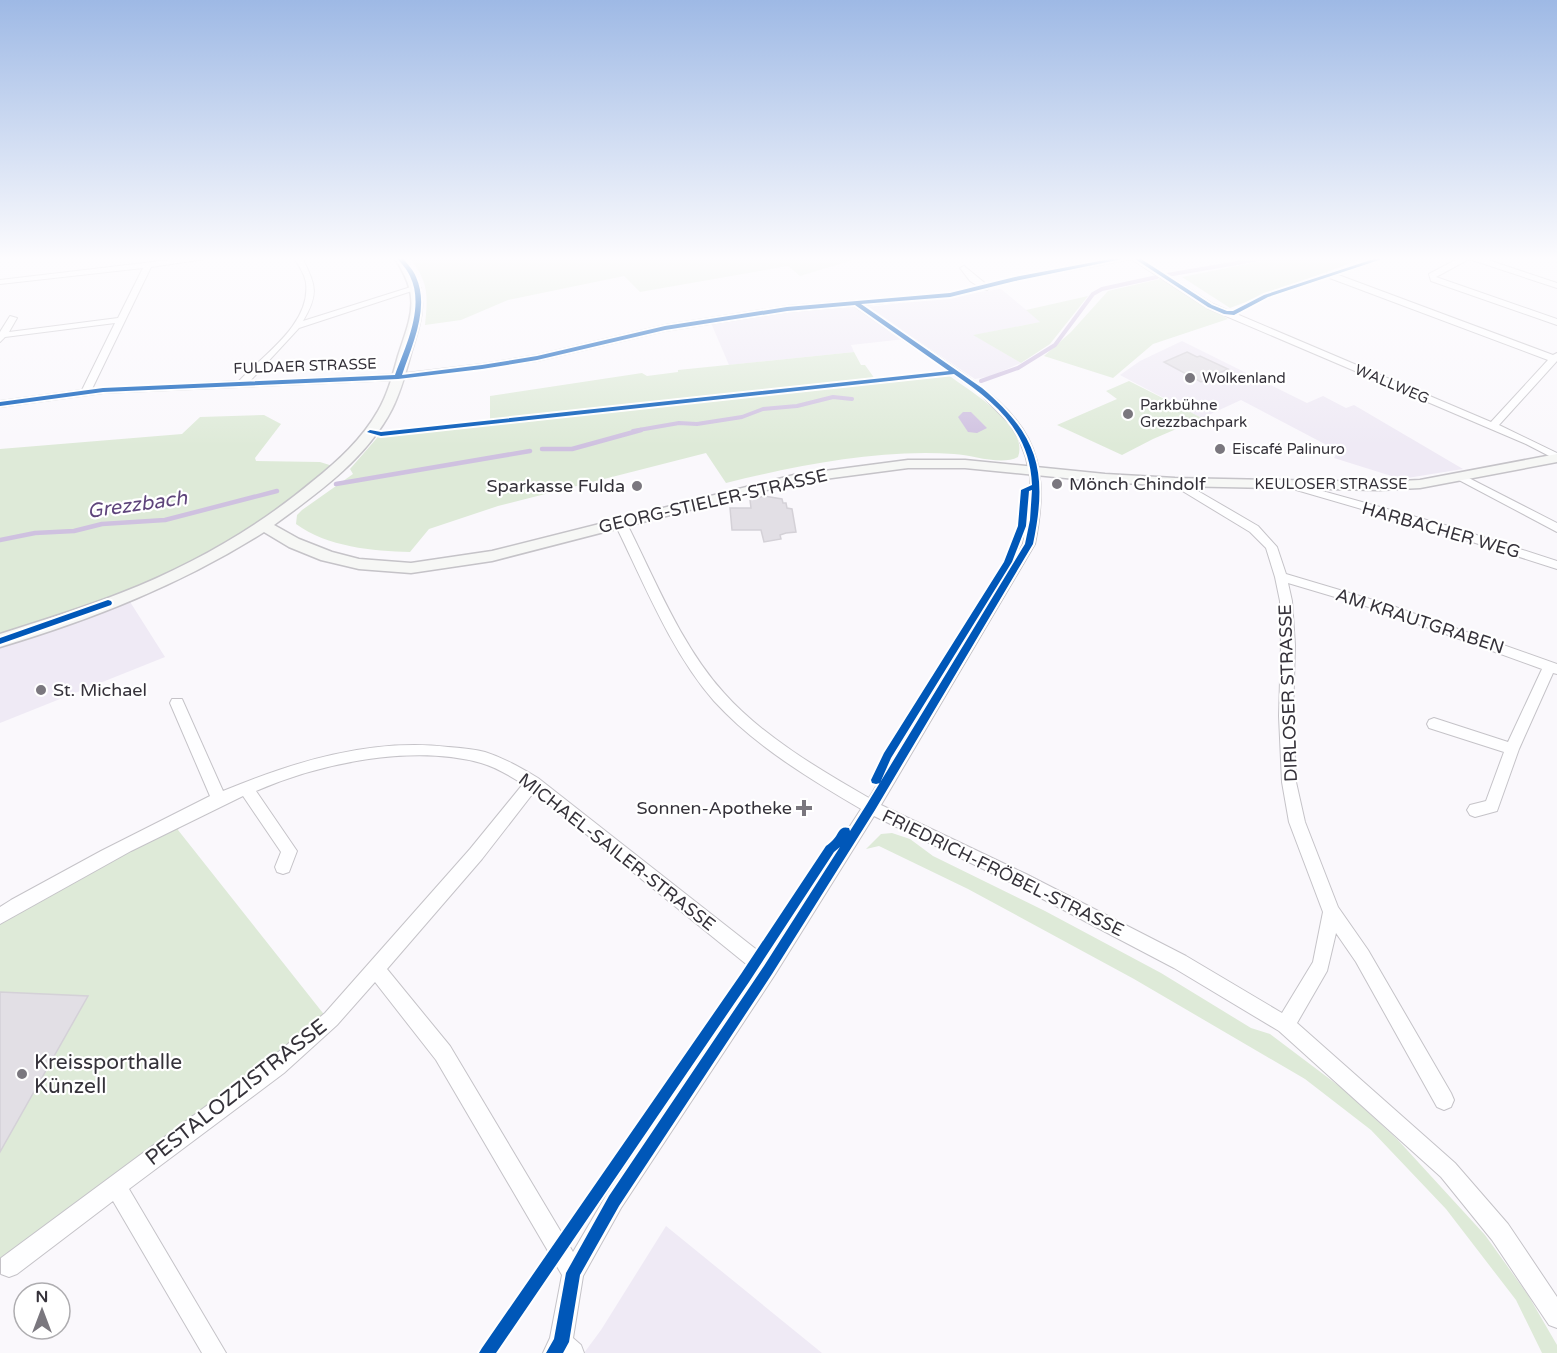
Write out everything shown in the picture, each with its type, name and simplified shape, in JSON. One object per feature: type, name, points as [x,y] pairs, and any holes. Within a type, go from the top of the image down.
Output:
[{"type":"street","points":[[1,337],[12,320]]},
{"type":"street","points":[[1,337],[120,320]]},
{"type":"street","points":[[86,391],[121,320]]},
{"type":"street","points":[[243,382],[297,326],[300,320]]},
{"type":"street","points":[[297,326],[316,320]]},
{"type":"street","points":[[0,641],[127,597],[178,575],[263,525],[306,495],[353,452],[384,411],[398,378],[414,320]]},
{"type":"street","name":"FULDAER STRASSE","points":[[0,404],[86,391],[243,382],[398,378],[537,358],[665,328],[715,320]]},
{"type":"street","points":[[563,1349],[573,1273],[614,1201],[768,970],[871,807],[1029,544],[1034,528],[1035,471],[1026,439],[1017,424],[995,400],[880,320]]},
{"type":"street","name":"WALLWEG","points":[[1243,320],[1530,442],[1557,458]]},
{"type":"street","points":[[1452,320],[1555,358],[1492,427]]},
{"type":"street","name":"KEULOSER STRASSE","points":[[1175,482],[1389,486],[1420,484],[1557,458]]},
{"type":"street","name":"GEORG-STIELER-STRASSE","points":[[263,525],[294,543],[327,556],[359,564],[411,568],[492,556],[794,479],[844,472],[931,464],[1175,482]]},
{"type":"street","points":[[1461,477],[1557,528]]},
{"type":"street","name":"DIRLOSER STRASSE","points":[[1175,482],[1254,528],[1271,547],[1286,602],[1288,645],[1286,716],[1289,783],[1296,822],[1331,912],[1362,956],[1444,1100]]},
{"type":"street","name":"HARBACHER WEG","points":[[1290,485],[1448,530],[1557,565]]},
{"type":"street","name":"FRIEDRICH-FRÖBEL-STRASSE","points":[[620,522],[682,647],[719,697],[753,728],[789,756],[871,807],[1020,879],[1180,962],[1285,1025],[1448,1170],[1500,1232],[1557,1317]]},
{"type":"street","name":"AM KRAUTGRABEN","points":[[1281,577],[1386,608],[1554,667]]},
{"type":"street","points":[[1475,810],[1492,806],[1512,749],[1554,667]]},
{"type":"street","points":[[177,703],[219,800]]},
{"type":"street","points":[[1434,724],[1512,749]]},
{"type":"street","name":"MICHAEL-SAILER-STRASSE","points":[[0,916],[113,852],[245,787],[293,769],[338,757],[388,750],[477,756],[504,766],[533,783],[768,970]]},
{"type":"street","name":"PESTALOZZISTRASSE","points":[[9,1266],[277,1066],[331,1019],[476,854],[533,783]]},
{"type":"street","points":[[245,787],[289,851],[283,867]]},
{"type":"street","points":[[1285,1025],[1320,965],[1331,912]]},
{"type":"street","points":[[376,969],[443,1053],[573,1273]]},
{"type":"street","points":[[115,1185],[215,1353]]},
{"type":"shaded area","points":[[729,320],[1039,320],[1041,322],[974,335],[1021,363],[991,376],[975,379],[914,338],[851,345],[854,352],[729,365],[711,323]]},
{"type":"shaded area","points":[[1182,341],[1307,403],[1323,396],[1346,408],[1354,405],[1463,469],[1401,479],[1334,458],[1338,451],[1241,400],[1202,418],[1120,375],[1140,361]]},
{"type":"shaded area","points":[[963,412],[971,412],[987,428],[977,433],[968,432],[958,417]]},
{"type":"shaded area","name":"St. Michael","points":[[127,597],[165,657],[0,723],[0,641]]},
{"type":"shaded area","points":[[666,1226],[822,1353],[584,1353],[601,1330]]},
{"type":"green space","points":[[425,320],[460,320],[425,325]]},
{"type":"green space","points":[[1038,320],[1069,320],[1050,344],[1021,363],[973,335],[1040,322]]},
{"type":"green space","points":[[1082,320],[1225,320],[1153,344],[1113,378],[1044,356]]},
{"type":"green space","points":[[854,352],[861,365],[865,365],[875,379],[944,372],[980,397],[1005,420],[1014,432],[1019,445],[1018,457],[1004,460],[925,453],[868,456],[782,470],[726,483],[706,453],[498,506],[429,529],[410,552],[366,549],[336,543],[308,532],[296,524],[297,515],[302,510],[353,474],[350,469],[383,431],[490,421],[490,396],[642,373],[647,376],[678,372],[678,370]]},
{"type":"green space","points":[[1129,381],[1202,418],[1122,455],[1057,425],[1117,399],[1106,391]]},
{"type":"green space","points":[[264,415],[281,424],[255,458],[256,461],[320,462],[336,467],[318,484],[198,563],[0,641],[0,449],[182,434],[200,417]]},
{"type":"green space","points":[[187,813],[178,830],[330,1022],[68,1218],[0,1273],[0,920]]},
{"type":"green space","points":[[892,833],[910,839],[933,856],[1045,911],[1161,973],[1251,1028],[1270,1034],[1343,1089],[1397,1139],[1485,1235],[1528,1295],[1557,1345],[1557,1353],[1542,1353],[1516,1300],[1446,1209],[1371,1130],[1305,1079],[1134,979],[968,889],[879,846],[866,849],[881,834]]},
{"type":"building","points":[[1187,352],[1228,369],[1201,382],[1164,362]]},
{"type":"building","points":[[764,496],[782,499],[787,508],[792,509],[796,532],[780,535],[781,539],[764,542],[761,530],[732,530],[730,508],[751,508],[750,500]]},
{"type":"building","name":"Kreissporthalle Künzell","points":[[0,992],[88,996],[0,1152]]},
{"type":"waterway","name":"Grezzbach","points":[[981,381],[1018,368],[1055,345],[1074,320]]},
{"type":"waterway","name":"Grezzbach","points":[[633,431],[679,423],[697,424],[742,417],[763,409],[797,406],[833,397],[852,399]]},
{"type":"waterway","name":"Grezzbach","points":[[542,449],[572,449],[641,430]]},
{"type":"waterway","name":"Grezzbach","points":[[336,484],[530,451]]},
{"type":"waterway","name":"Grezzbach","points":[[0,540],[35,533],[74,531],[102,524],[165,520],[277,491]]},
{"type":"cycle path","points":[[398,377],[416,320]]},
{"type":"cycle path","points":[[0,404],[103,390],[398,377],[537,358],[665,328],[715,320]]},
{"type":"cycle path","points":[[554,1353],[561,1342],[573,1273],[614,1201],[768,970],[871,807],[1029,544],[1036,498],[1035,477],[1032,458],[1013,421],[980,389],[880,320]]},
{"type":"cycle path","points":[[370,432],[381,434],[955,372]]},
{"type":"cycle path","points":[[876,780],[887,756],[1008,562],[1022,526],[1025,490],[1036,486]]},
{"type":"cycle path","points":[[0,641],[108,603]]},
{"type":"cycle path","points":[[487,1353],[745,978],[830,849],[845,831]]},
{"type":"place","name":"Wolkenland","points":[[1190,378]]},
{"type":"place","name":"Parkbühne Grezzbachpark","points":[[1128,414]]},
{"type":"place","name":"Eiscafé Palinuro","points":[[1220,449]]},
{"type":"place","name":"Mönch Chindolf","points":[[1057,484]]},
{"type":"place","name":"Sparkasse Fulda","points":[[637,486]]},
{"type":"place","name":"St. Michael","points":[[41,690]]},
{"type":"place","name":"Sonnen-Apotheke","points":[[804,808]]},
{"type":"place","name":"Kreissporthalle Künzell","points":[[22,1074]]}]
